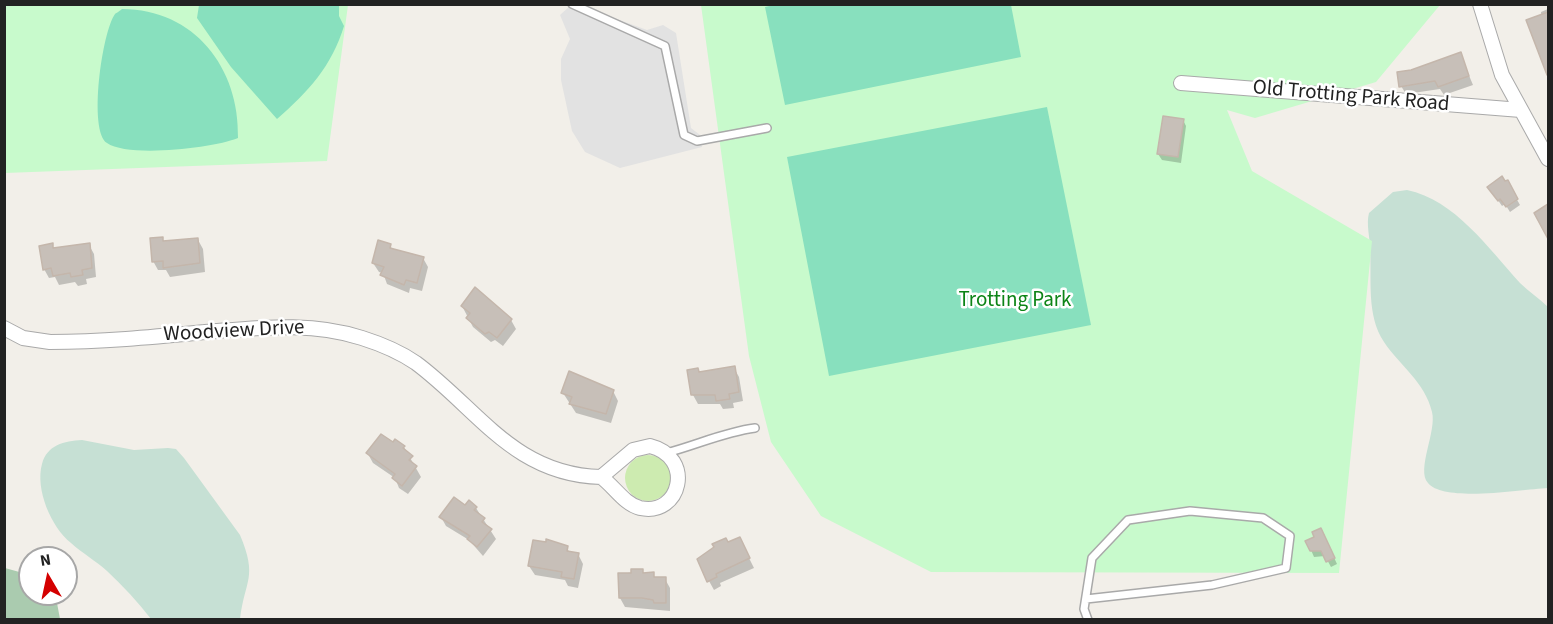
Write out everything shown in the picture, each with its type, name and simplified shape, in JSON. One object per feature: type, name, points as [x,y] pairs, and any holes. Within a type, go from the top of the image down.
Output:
[{"type":"street","points":[[1480,4],[1502,75],[1548,159]]},
{"type":"street","name":"Old Trotting Park Road","points":[[1181,83],[1521,110]]},
{"type":"street","name":"Woodview Drive","points":[[4,328],[23,338],[50,342],[281,326],[342,332],[381,345],[414,362],[448,390],[499,439],[535,461],[566,473],[601,477]]},
{"type":"street","points":[[650,446],[666,453],[676,466],[678,483],[671,498],[657,507],[640,508],[632,505],[613,485],[601,477],[633,450],[650,446]]},
{"type":"lane","points":[[572,4],[665,46],[684,135],[697,141],[767,128]]},
{"type":"lane","points":[[666,453],[688,447],[721,433],[756,428]]},
{"type":"lane","points":[[1086,599],[1212,585],[1286,568],[1290,536],[1263,518],[1190,511],[1128,520],[1092,558],[1084,609],[1088,620]]},
{"type":"green space","points":[[778,4],[1011,5],[1021,57],[785,105],[765,7]]},
{"type":"green space","points":[[4,5],[348,5],[327,161],[5,173]]},
{"type":"green space","points":[[199,5],[339,5],[339,16],[344,26],[326,66],[299,99],[277,119],[231,67],[197,18]]},
{"type":"green space","name":"Trotting Park","points":[[701,5],[1440,5],[1376,82],[1255,118],[1227,110],[1252,171],[1372,241],[1339,573],[931,572],[821,516],[771,442],[749,356]]},
{"type":"green space","points":[[122,9],[148,12],[171,19],[191,31],[208,47],[221,66],[231,88],[237,112],[238,138],[192,148],[151,151],[118,148],[107,143],[101,135],[98,120],[99,81],[110,24],[115,14]]},
{"type":"green space","points":[[1047,107],[1091,325],[829,376],[787,157]]},
{"type":"green space","points":[[1407,190],[1424,195],[1440,204],[1470,227],[1520,283],[1548,307],[1548,488],[1467,494],[1437,489],[1428,483],[1425,477],[1425,460],[1433,420],[1429,401],[1418,383],[1384,342],[1374,320],[1371,297],[1369,213],[1393,192]]},
{"type":"green space","points":[[82,440],[134,450],[176,449],[240,535],[248,561],[249,578],[240,619],[151,619],[107,571],[64,536],[46,507],[40,474],[48,452],[57,445]]},
{"type":"green space","points":[[648,455],[657,456],[664,462],[670,469],[670,487],[664,494],[657,500],[648,501],[639,500],[632,494],[626,487],[625,478],[626,469],[632,462],[639,456]]},
{"type":"green space","points":[[5,568],[18,572],[18,606],[58,606],[60,619],[5,619]]},
{"type":"shaded area","points":[[571,5],[578,5],[647,30],[663,25],[676,33],[691,128],[700,135],[702,147],[620,168],[585,152],[572,131],[561,80],[561,59],[570,39],[560,15]]},
{"type":"building","points":[[1548,12],[1548,74],[1547,75],[1526,20]]},
{"type":"building","points":[[1461,52],[1469,76],[1438,87],[1435,81],[1399,87],[1397,72],[1411,70]]},
{"type":"building","points":[[1163,116],[1184,119],[1178,157],[1157,154]]},
{"type":"building","points":[[1502,176],[1505,181],[1508,180],[1518,199],[1506,207],[1487,187]]},
{"type":"building","points":[[1548,204],[1548,239],[1534,213]]},
{"type":"building","points":[[163,237],[163,241],[198,238],[200,263],[163,268],[163,261],[152,262],[150,238]]},
{"type":"building","points":[[378,240],[391,244],[390,248],[424,257],[417,283],[406,280],[404,285],[380,275],[384,267],[372,263]]},
{"type":"building","points":[[53,243],[53,248],[90,243],[92,268],[82,270],[83,275],[71,277],[70,273],[53,276],[51,268],[43,270],[39,246]]},
{"type":"building","points":[[475,287],[512,319],[497,338],[489,332],[485,334],[466,318],[470,313],[461,306]]},
{"type":"building","points":[[735,366],[739,392],[729,394],[730,399],[716,401],[715,395],[691,395],[687,370],[698,368],[699,372]]},
{"type":"building","points":[[569,371],[614,390],[606,414],[569,404],[572,397],[561,393]]},
{"type":"building","points":[[381,434],[393,442],[395,439],[413,456],[409,460],[417,466],[402,486],[392,478],[395,474],[366,453]]},
{"type":"building","points":[[454,497],[465,505],[469,500],[477,507],[474,510],[485,518],[482,522],[492,529],[477,547],[467,539],[470,536],[439,517]]},
{"type":"building","points":[[1321,528],[1335,558],[1326,562],[1321,551],[1310,551],[1305,541],[1314,537],[1312,532]]},
{"type":"building","points":[[740,537],[750,558],[716,574],[717,577],[707,582],[697,559],[714,547],[712,544],[726,538],[728,542]]},
{"type":"building","points":[[546,539],[568,546],[567,551],[579,553],[574,579],[561,577],[562,572],[528,566],[533,540],[546,542]]},
{"type":"building","points":[[631,569],[643,569],[643,573],[654,572],[654,577],[666,577],[666,603],[654,603],[653,600],[642,598],[619,598],[618,573],[631,573]]}]
